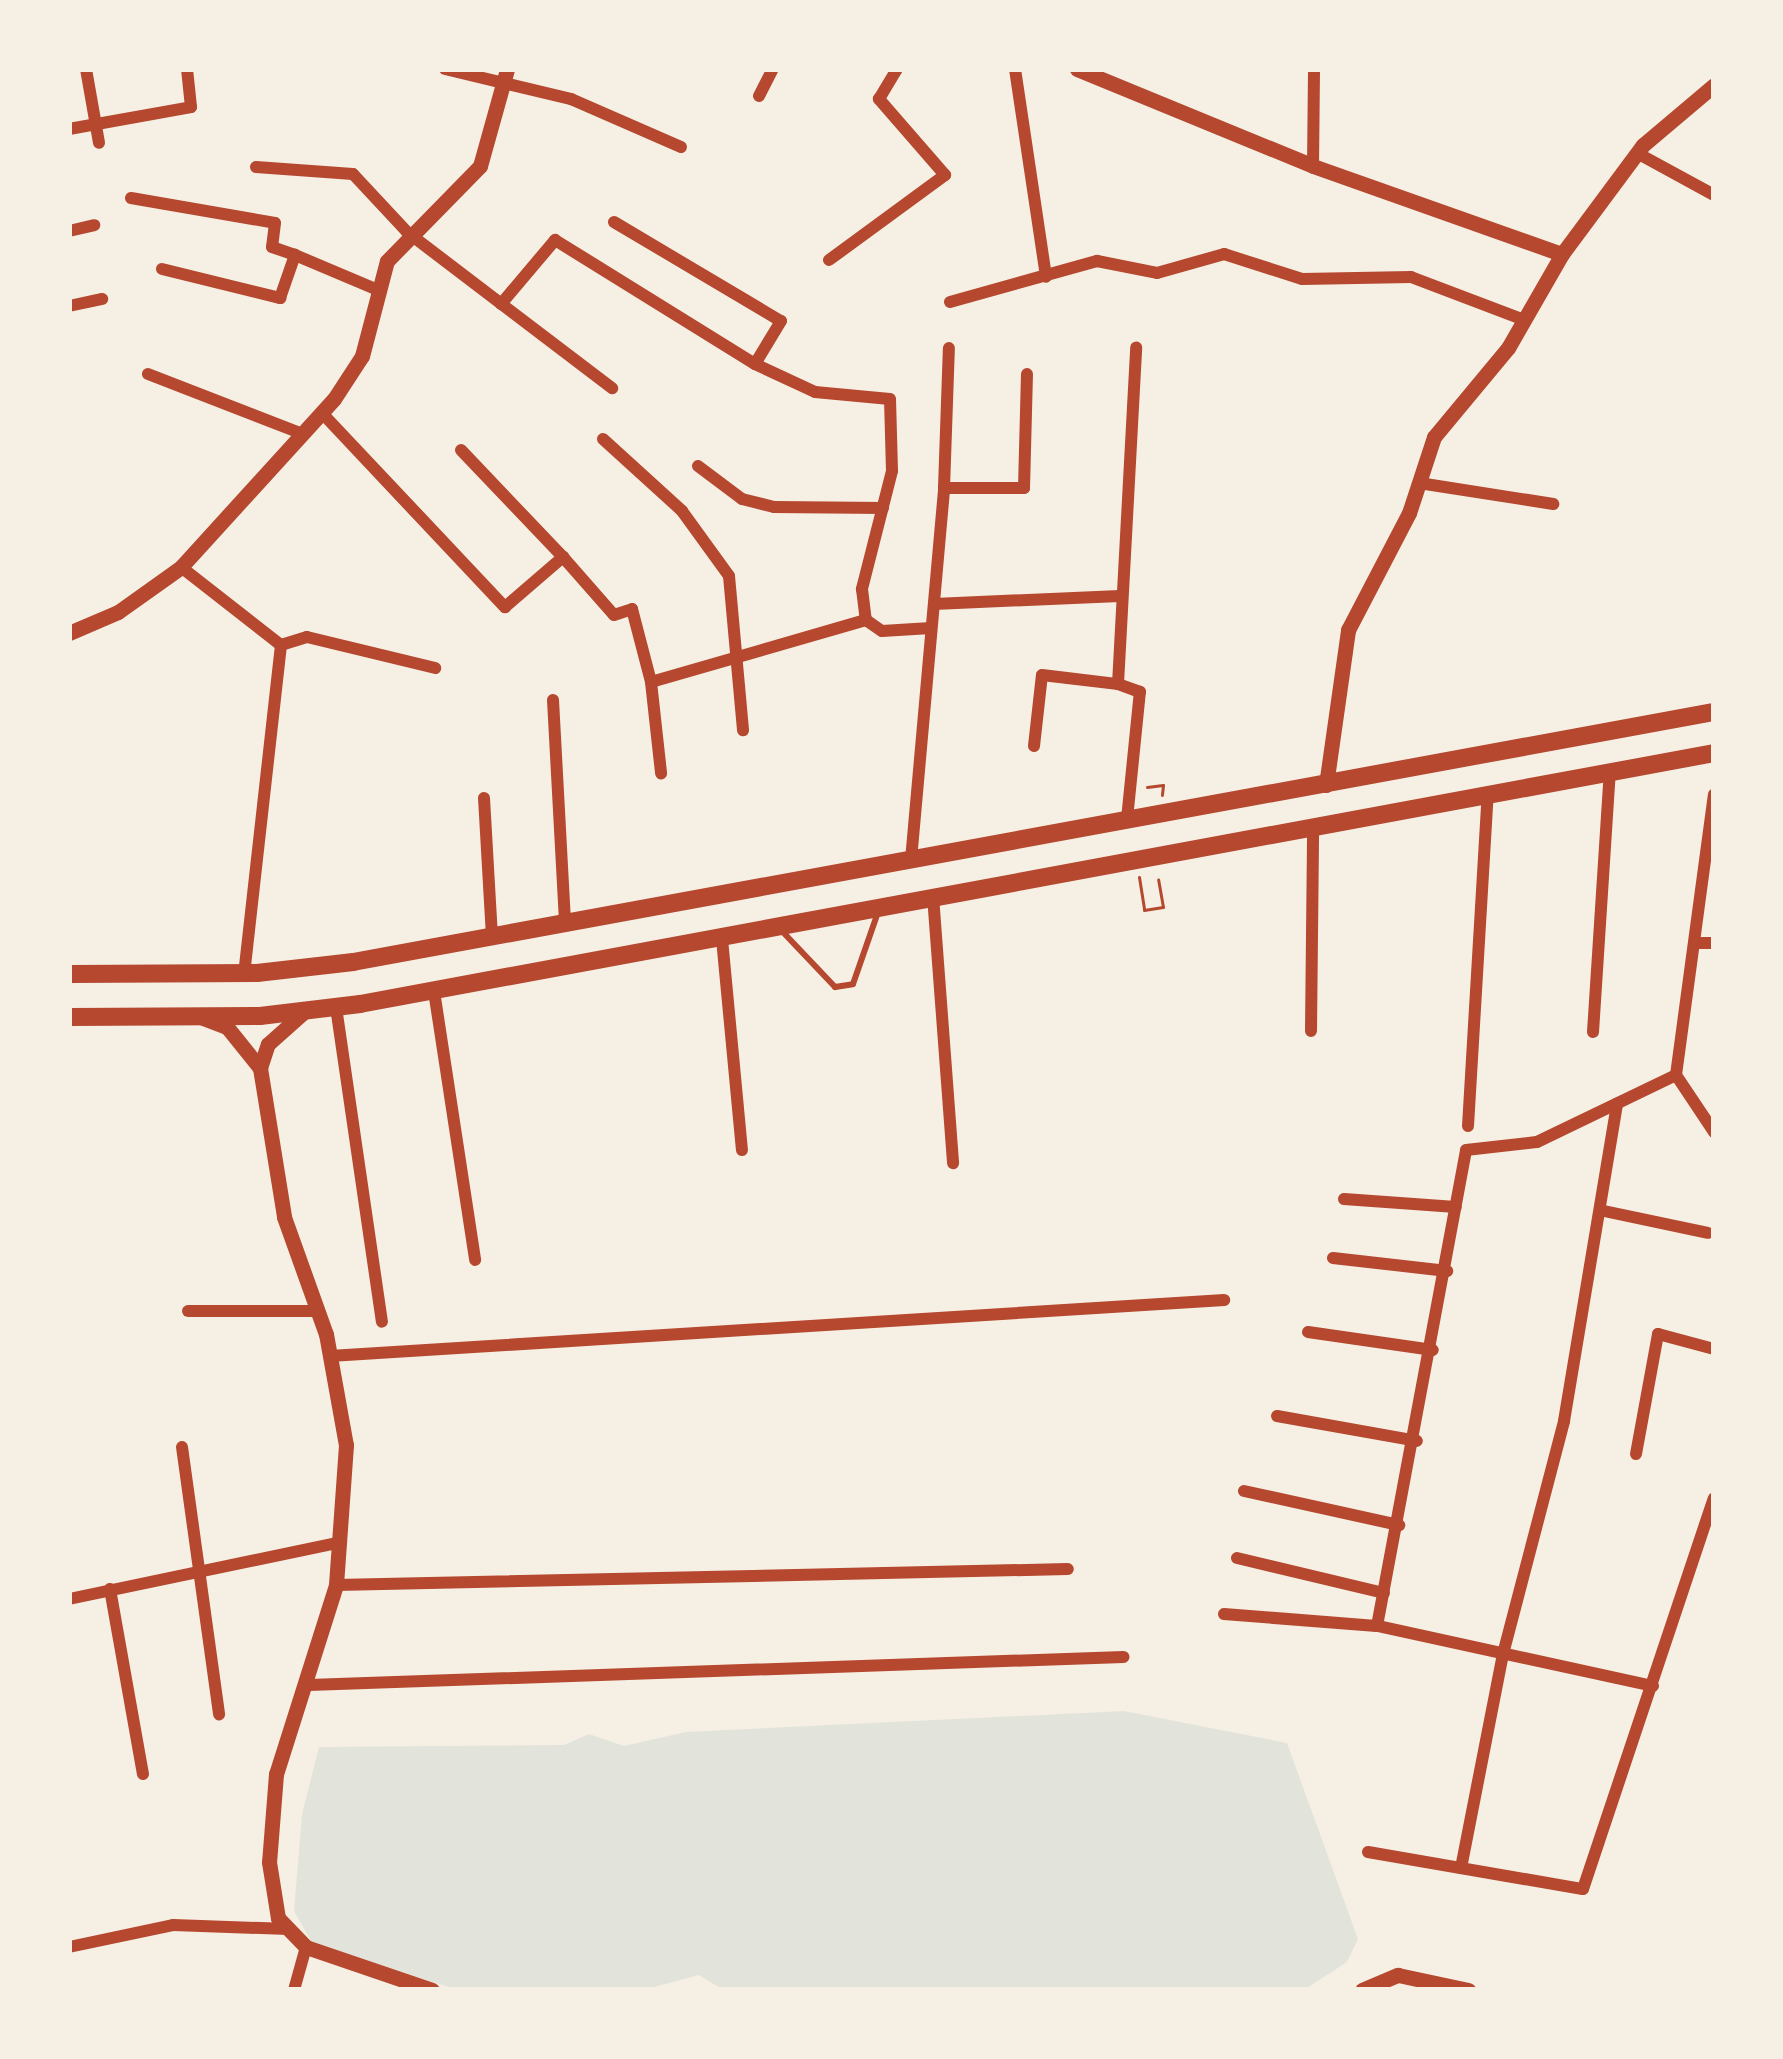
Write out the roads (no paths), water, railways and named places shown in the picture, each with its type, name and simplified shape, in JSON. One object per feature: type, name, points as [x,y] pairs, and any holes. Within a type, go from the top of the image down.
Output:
[{"type":"highway","points":[[69,974],[244,974],[492,938],[1714,712]]},
{"type":"highway","points":[[69,1017],[202,1018],[336,1007],[1714,753]]},
{"type":"street","points":[[86,69],[99,143]]},
{"type":"street","points":[[69,129],[191,107],[187,69]]},
{"type":"street","points":[[445,69],[506,75],[681,147]]},
{"type":"street","points":[[759,96],[773,69]]},
{"type":"street","points":[[829,260],[945,175],[879,99],[897,69]]},
{"type":"street","points":[[1015,69],[1046,277]]},
{"type":"street","points":[[1078,69],[1313,166],[1562,254]]},
{"type":"street","points":[[1313,166],[1314,69]]},
{"type":"street","points":[[69,634],[118,612],[181,567],[322,413],[362,356],[378,290],[407,232],[480,166],[506,75]]},
{"type":"street","points":[[1326,784],[1348,630],[1419,483],[1434,437],[1524,320],[1562,254],[1637,153],[1714,85]]},
{"type":"street","points":[[1637,153],[1714,195]]},
{"type":"street","points":[[256,167],[353,174],[407,232],[612,388]]},
{"type":"street","points":[[131,198],[275,223],[272,247],[378,290]]},
{"type":"street","points":[[614,222],[782,321],[754,364]]},
{"type":"street","points":[[69,231],[94,225]]},
{"type":"street","points":[[501,304],[555,240],[754,364],[815,392],[890,399],[892,471],[862,589],[866,620],[882,632],[932,628]]},
{"type":"street","points":[[950,302],[1097,261],[1157,273],[1224,254],[1302,279],[1411,277],[1524,320]]},
{"type":"street","points":[[162,269],[280,298],[295,255]]},
{"type":"street","points":[[69,306],[102,299]]},
{"type":"street","points":[[1118,685],[1136,347]]},
{"type":"street","points":[[910,860],[944,488],[949,348]]},
{"type":"street","points":[[148,374],[303,434]]},
{"type":"street","points":[[944,488],[1024,488],[1027,374]]},
{"type":"street","points":[[322,413],[505,607],[563,557]]},
{"type":"street","points":[[603,439],[682,511],[729,576],[742,730]]},
{"type":"street","points":[[461,450],[614,615],[632,609],[651,682],[661,773]]},
{"type":"street","points":[[698,466],[742,499],[774,507],[883,508]]},
{"type":"street","points":[[1419,483],[1553,504]]},
{"type":"street","points":[[181,567],[281,645]]},
{"type":"street","points":[[934,604],[1120,596]]},
{"type":"street","points":[[651,682],[866,620]]},
{"type":"street","points":[[281,645],[308,638],[435,668]]},
{"type":"street","points":[[244,974],[281,645]]},
{"type":"street","points":[[1034,746],[1042,675],[1140,692],[1127,819]]},
{"type":"street","points":[[553,700],[565,925]]},
{"type":"street","points":[[1593,1032],[1610,772]]},
{"type":"street","points":[[1468,1126],[1488,794]]},
{"type":"street","points":[[1714,795],[1676,1075],[1714,1132]]},
{"type":"street","points":[[484,798],[492,938]]},
{"type":"street","points":[[1311,1031],[1313,826]]},
{"type":"street","points":[[933,894],[953,1163]]},
{"type":"street","points":[[722,939],[742,1150]]},
{"type":"street","points":[[1695,943],[1714,943]]},
{"type":"street","points":[[434,991],[476,1260]]},
{"type":"street","points":[[336,1007],[382,1322]]},
{"type":"street","points":[[305,1011],[268,1044],[260,1068],[284,1216],[330,1356],[346,1445],[336,1585],[309,1685],[276,1774],[269,1862],[278,1918],[307,1947],[428,1989]]},
{"type":"street","points":[[202,1018],[227,1027],[260,1068]]},
{"type":"street","points":[[1377,1626],[1417,1441],[1466,1150],[1537,1142],[1676,1075]]},
{"type":"street","points":[[1461,1868],[1503,1654],[1564,1421],[1604,1211],[1617,1103]]},
{"type":"street","points":[[1344,1199],[1456,1207]]},
{"type":"street","points":[[1604,1211],[1708,1233]]},
{"type":"street","points":[[1333,1258],[1447,1271]]},
{"type":"street","points":[[330,1356],[1225,1300]]},
{"type":"street","points":[[188,1311],[317,1310]]},
{"type":"street","points":[[1308,1332],[1433,1350]]},
{"type":"street","points":[[1636,1454],[1658,1334],[1714,1349]]},
{"type":"street","points":[[1277,1416],[1417,1441]]},
{"type":"street","points":[[182,1447],[219,1714]]},
{"type":"street","points":[[1244,1492],[1399,1525]]},
{"type":"street","points":[[1368,1852],[1583,1889],[1714,1498]]},
{"type":"street","points":[[69,1599],[341,1542]]},
{"type":"street","points":[[1237,1558],[1384,1594]]},
{"type":"street","points":[[336,1585],[1068,1569]]},
{"type":"street","points":[[110,1589],[143,1774]]},
{"type":"street","points":[[1224,1614],[1377,1626],[1653,1685]]},
{"type":"street","points":[[309,1685],[1124,1657]]},
{"type":"street","points":[[69,1947],[172,1924],[289,1929]]},
{"type":"street","points":[[294,1990],[307,1947]]},
{"type":"street","points":[[1362,1990],[1398,1975],[1468,1990]]},
{"type":"lane","points":[[777,927],[835,988],[853,984],[882,905]]}]
